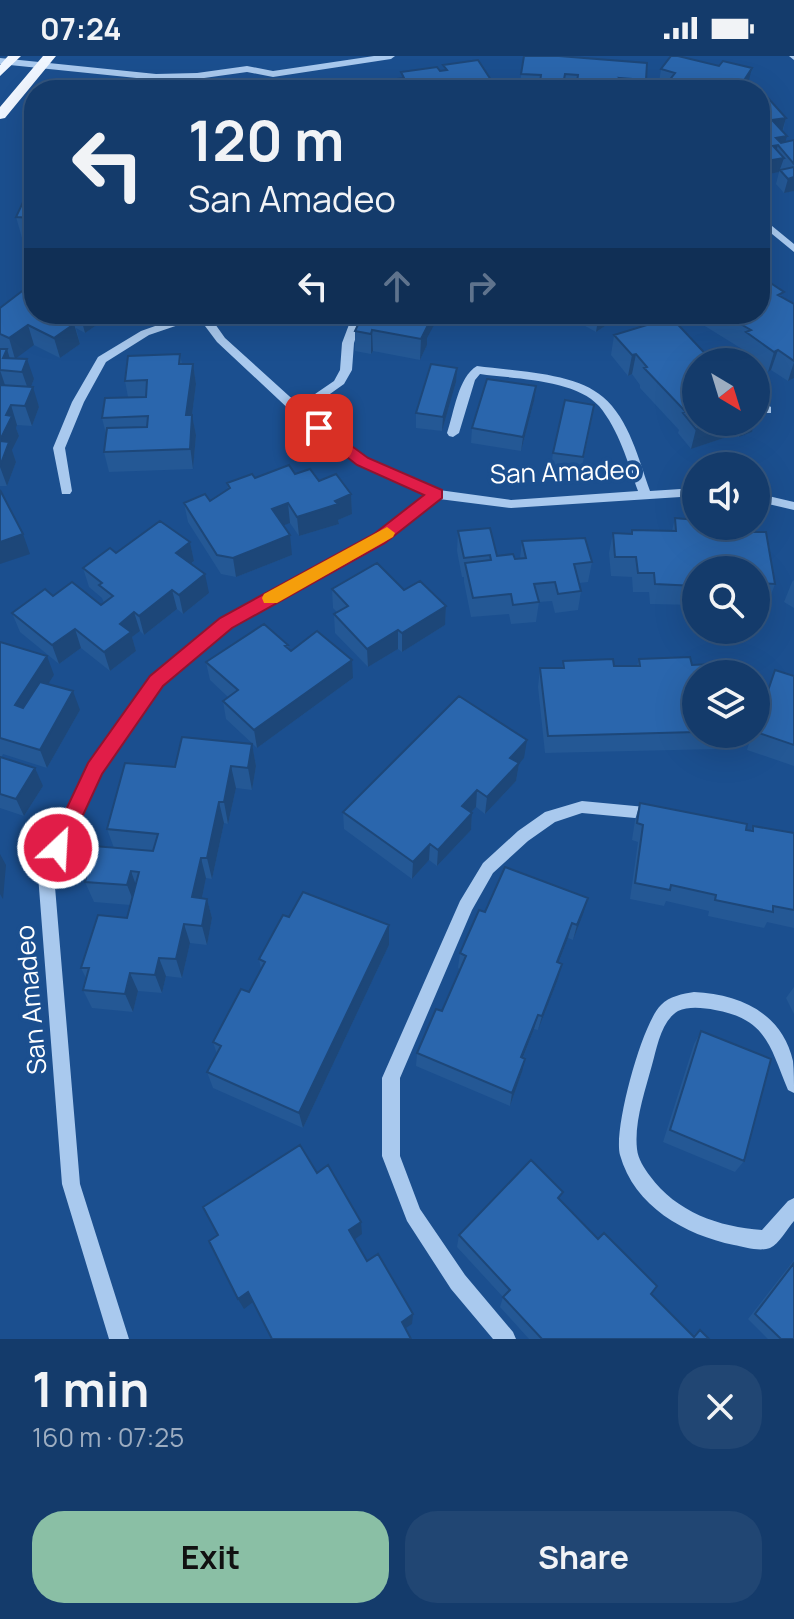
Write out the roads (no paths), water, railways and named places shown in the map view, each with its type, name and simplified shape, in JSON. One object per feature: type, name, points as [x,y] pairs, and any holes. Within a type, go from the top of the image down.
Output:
[{"type":"main road","points":[[0,72],[8,59]]},
{"type":"main road","points":[[29,80],[46,60]]},
{"type":"main road","points":[[0,115],[24,86]]},
{"type":"street","points":[[8,59],[46,60],[156,77],[197,76],[251,66],[273,74],[391,56]]},
{"type":"street","points":[[770,228],[794,249]]},
{"type":"street","points":[[66,491],[59,448],[78,402],[102,360],[145,333],[172,324]]},
{"type":"street","name":"San Amadeo","points":[[209,324],[221,340],[298,411],[363,461],[437,494],[511,504],[682,493]]},
{"type":"street","points":[[298,411],[338,384],[346,370],[348,343],[355,324]]},
{"type":"street","points":[[453,433],[470,379],[477,370],[574,386],[599,399],[618,426],[646,495]]},
{"type":"street","name":"San Amadeo","points":[[119,1339],[71,1184],[46,875],[94,769],[157,681],[226,623],[380,538],[437,494]]},
{"type":"street","points":[[770,500],[794,506]]},
{"type":"street","points":[[506,1339],[458,1282],[413,1215],[391,1156],[391,1078],[466,906],[488,868],[523,836],[550,817],[582,807],[677,816]]},
{"type":"street","points":[[794,1084],[767,1025],[730,1006],[696,1000],[672,1006],[658,1022],[634,1092],[628,1154],[649,1191],[682,1217],[739,1239],[766,1240],[794,1207]]}]
